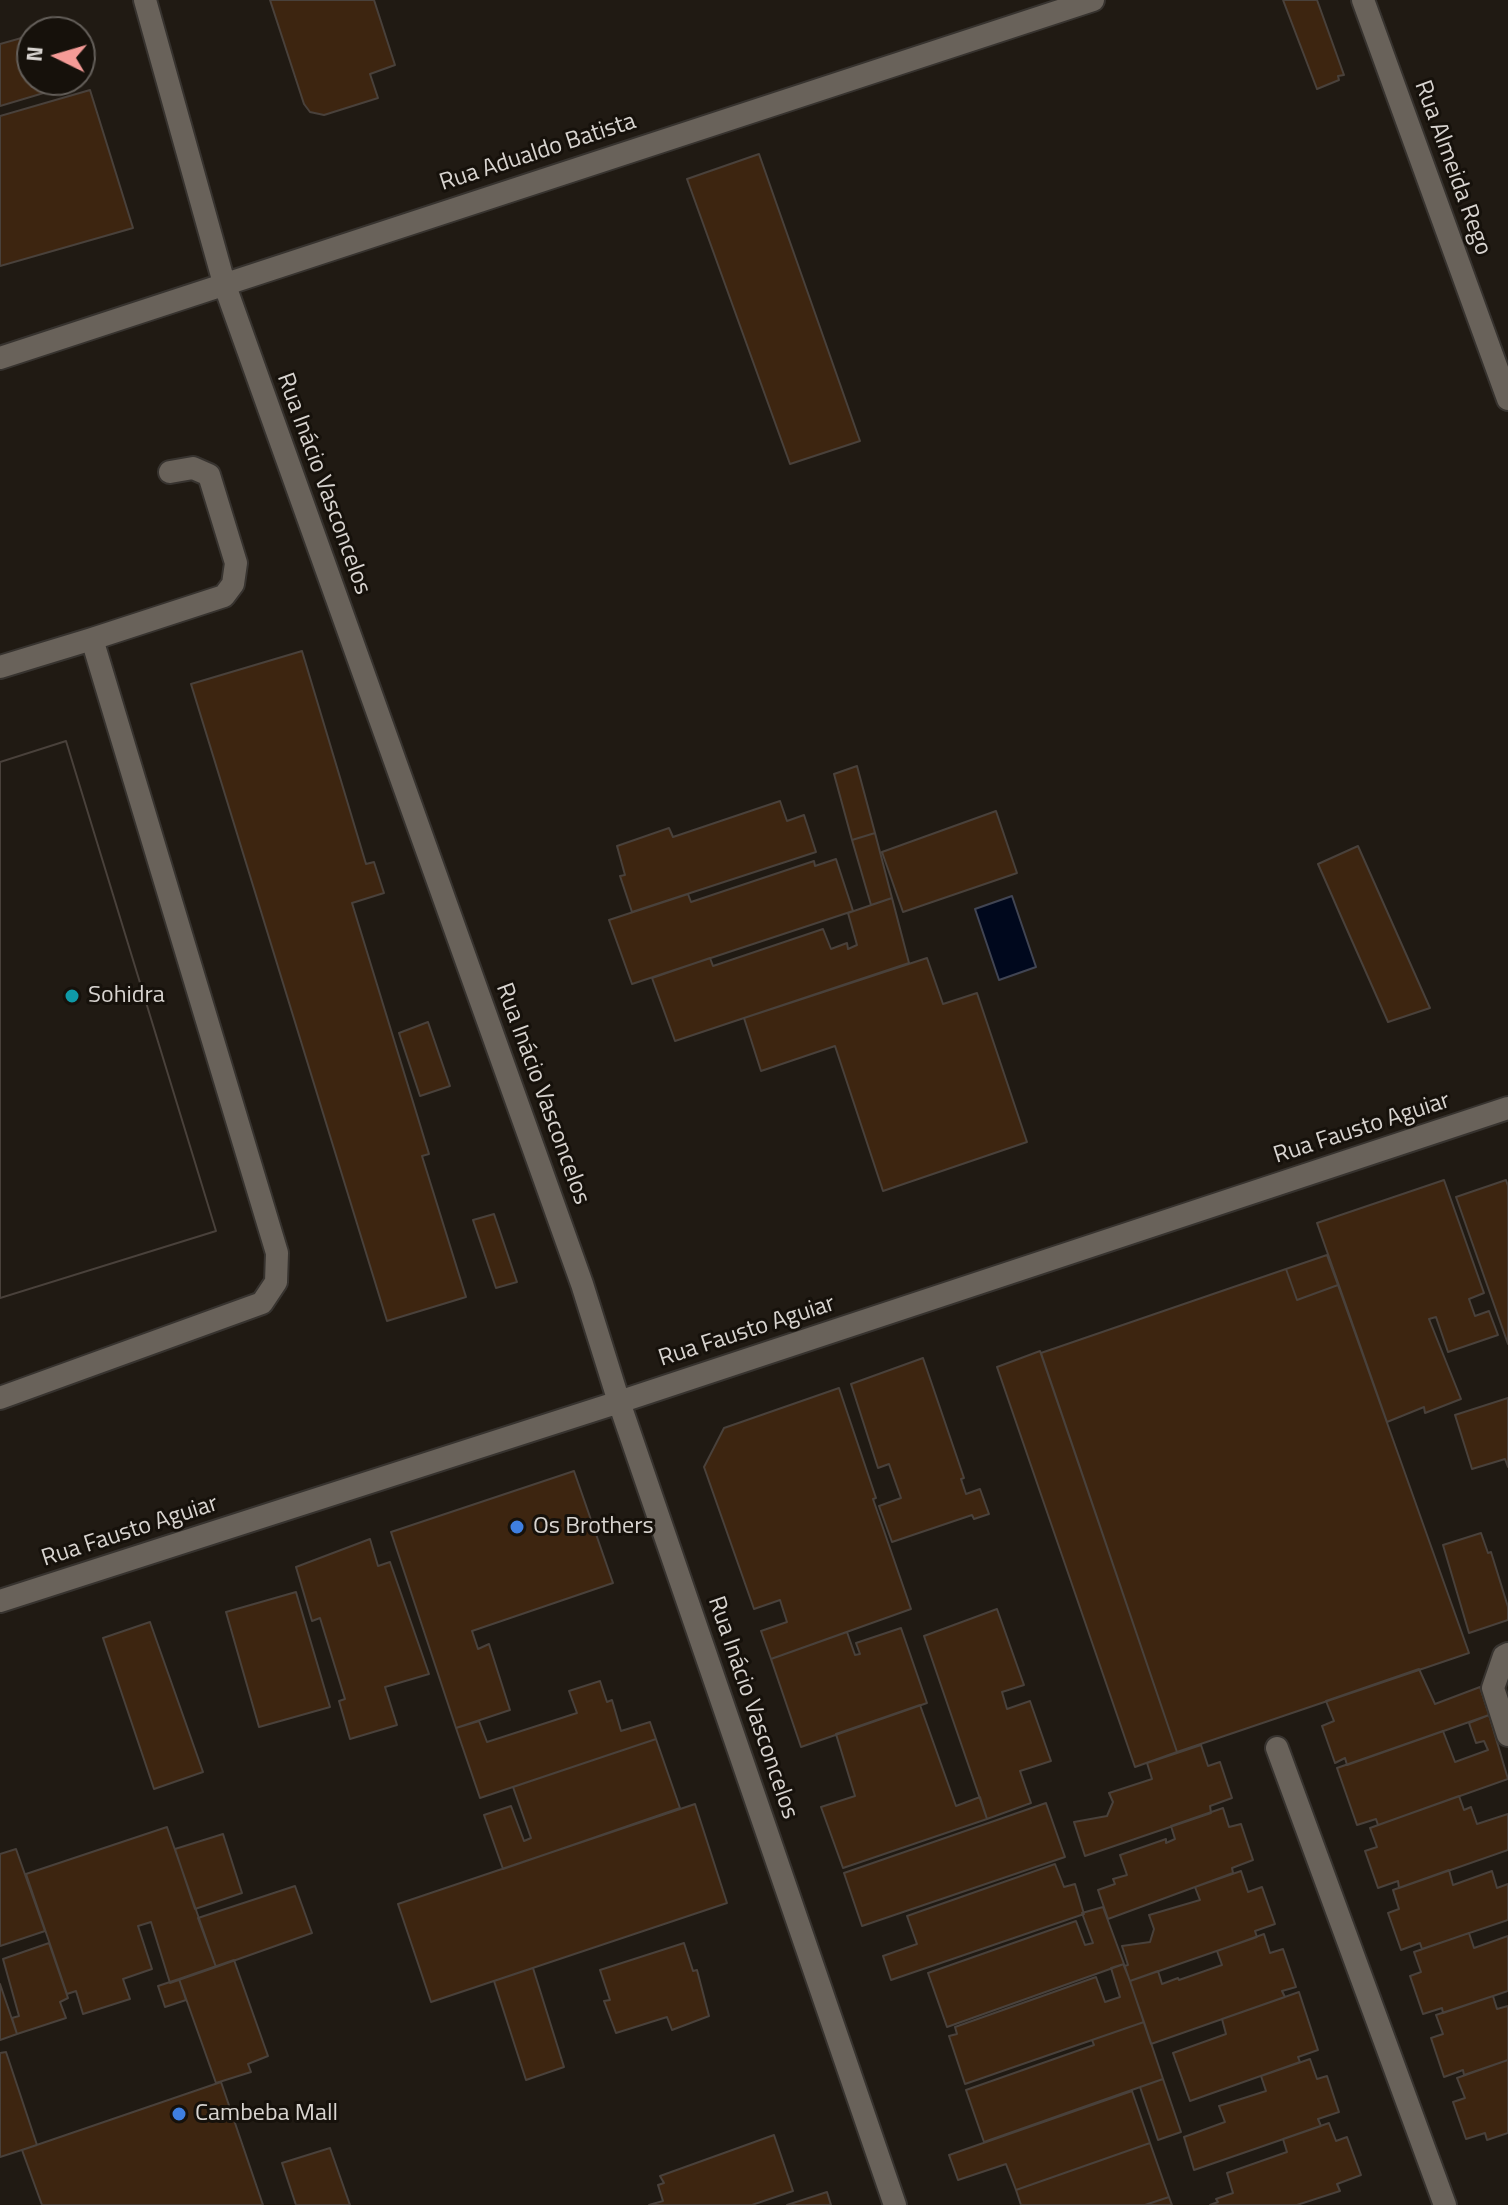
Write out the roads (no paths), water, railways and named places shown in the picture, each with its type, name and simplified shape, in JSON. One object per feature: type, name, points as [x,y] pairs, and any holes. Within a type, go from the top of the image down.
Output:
[{"type":"street","name":"Rua Inácio Vasconcelos","points":[[145,0],[224,283],[582,1284],[619,1402],[895,2205]]},
{"type":"street","name":"Rua Adualdo Batista","points":[[0,358],[1093,0]]},
{"type":"street","name":"Rua Almeida Rego","points":[[1363,0],[1508,399]]},
{"type":"street","points":[[0,667],[224,596],[233,584],[236,563],[209,475],[193,468],[170,472]]},
{"type":"street","points":[[0,1398],[262,1303],[276,1282],[277,1253],[92,639]]},
{"type":"street","name":"Rua Fausto Aguiar","points":[[0,1601],[619,1402],[1508,1108]]},
{"type":"street","points":[[1508,1654],[1504,1656],[1493,1688],[1508,1735]]},
{"type":"street","points":[[1277,1748],[1445,2205]]},
{"type":"water","points":[[1012,896],[1036,967],[999,980],[975,909]]},
{"type":"place","name":"Sohidra","points":[[72,996]]},
{"type":"place","name":"Os Brothers","points":[[517,1527]]},
{"type":"place","name":"Cambeba Mall","points":[[179,2114]]}]
